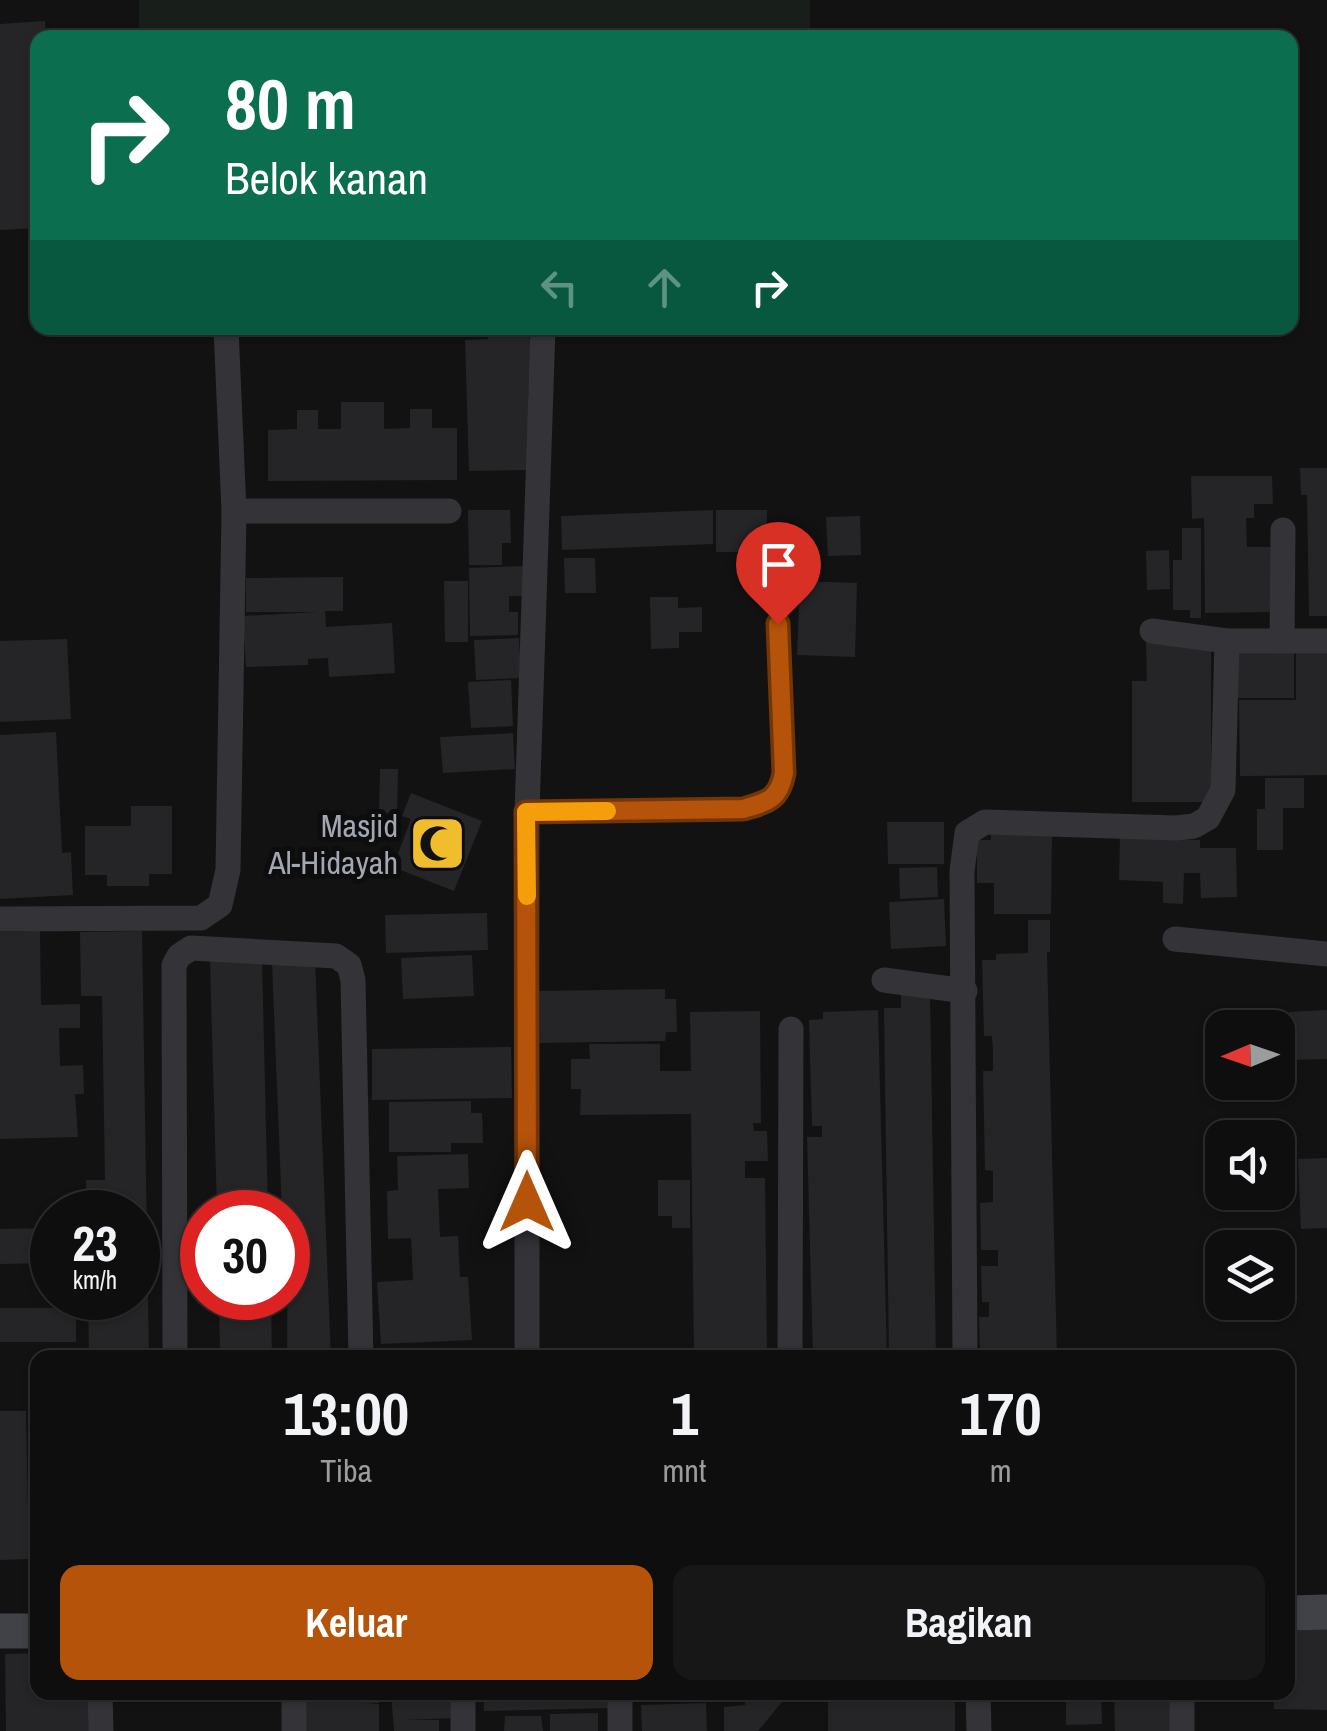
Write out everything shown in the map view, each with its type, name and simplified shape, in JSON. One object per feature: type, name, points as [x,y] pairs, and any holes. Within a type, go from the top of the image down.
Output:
[{"type":"street","points":[[0,919],[201,918],[220,905],[228,870],[234,510],[226,335]]},
{"type":"street","points":[[528,1350],[526,812],[543,335]]},
{"type":"street","points":[[234,510],[449,511]]},
{"type":"street","points":[[1282,641],[1283,530]]},
{"type":"street","points":[[1152,632],[1227,641],[1327,641]]},
{"type":"street","points":[[965,1350],[962,871],[967,833],[985,822],[1176,828],[1194,826],[1208,818],[1223,790],[1227,641]]},
{"type":"street","points":[[1174,939],[1327,954]]},
{"type":"street","points":[[175,1350],[174,965],[191,948],[336,956],[348,966],[353,980],[361,1350]]},
{"type":"street","points":[[884,980],[964,991]]},
{"type":"street","points":[[790,1350],[791,1029]]},
{"type":"street","points":[[1295,1613],[1327,1612]]},
{"type":"street","points":[[0,1631],[30,1630]]},
{"type":"street","points":[[100,1700],[102,1731]]},
{"type":"street","points":[[294,1700],[294,1731]]},
{"type":"street","points":[[463,1700],[463,1731]]},
{"type":"street","points":[[620,1700],[620,1731]]},
{"type":"street","points":[[978,1700],[978,1731]]},
{"type":"street","points":[[1182,1700],[1182,1731]]},
{"type":"lane","points":[[526,812],[743,809],[772,798],[781,790],[784,773],[778,624]]},
{"type":"shaded area","points":[[139,0],[810,0],[810,30],[139,30]]},
{"type":"building","points":[[45,21],[46,30],[30,30],[30,228],[0,230],[0,24]]},
{"type":"building","points":[[488,335],[534,338],[536,390],[528,390],[530,470],[469,471],[465,340],[488,339]]},
{"type":"building","points":[[341,402],[384,402],[384,429],[410,428],[410,409],[432,409],[432,428],[457,428],[457,480],[268,481],[268,430],[297,429],[297,410],[318,410],[318,429],[341,429]]},
{"type":"building","points":[[1300,468],[1327,468],[1327,616],[1309,616],[1307,495],[1301,495]]},
{"type":"building","points":[[1191,476],[1272,476],[1273,504],[1254,504],[1254,518],[1246,518],[1247,547],[1278,547],[1279,612],[1205,613],[1204,518],[1192,519]]},
{"type":"building","points":[[468,510],[510,510],[511,543],[502,543],[502,565],[469,565]]},
{"type":"building","points":[[713,510],[713,544],[562,550],[561,516]]},
{"type":"building","points":[[716,510],[767,510],[766,552],[716,552]]},
{"type":"building","points":[[860,516],[861,555],[828,556],[826,517]]},
{"type":"building","points":[[1182,528],[1201,528],[1201,618],[1190,618],[1190,610],[1173,610],[1173,560],[1182,560]]},
{"type":"building","points":[[1169,550],[1170,589],[1147,590],[1146,551]]},
{"type":"building","points":[[564,558],[595,558],[596,593],[565,593]]},
{"type":"building","points":[[523,566],[524,596],[509,596],[509,612],[518,612],[518,635],[470,636],[469,568]]},
{"type":"building","points":[[343,577],[343,611],[325,611],[326,627],[392,623],[395,673],[329,677],[328,658],[308,659],[308,665],[246,667],[243,616],[318,612],[246,612],[246,578]]},
{"type":"building","points":[[444,581],[468,581],[468,642],[445,642]]},
{"type":"building","points":[[800,581],[857,583],[855,657],[797,655]]},
{"type":"building","points":[[650,597],[678,597],[678,608],[702,607],[702,632],[679,632],[679,648],[651,649]]},
{"type":"building","points":[[519,638],[521,678],[476,680],[474,640]]},
{"type":"building","points":[[67,639],[71,719],[0,722],[0,641]]},
{"type":"building","points":[[1146,642],[1211,642],[1211,802],[1132,802],[1132,681],[1147,681]]},
{"type":"building","points":[[1296,645],[1327,645],[1327,775],[1240,776],[1239,700],[1296,700]]},
{"type":"building","points":[[1238,647],[1294,647],[1294,698],[1238,698]]},
{"type":"building","points":[[511,680],[513,726],[471,728],[468,682]]},
{"type":"building","points":[[56,732],[62,853],[71,852],[73,895],[0,899],[0,735]]},
{"type":"building","points":[[513,733],[515,769],[443,773],[440,737]]},
{"type":"building","points":[[380,769],[398,769],[397,813],[379,813]]},
{"type":"building","points":[[1265,778],[1304,778],[1304,808],[1283,808],[1283,850],[1257,850],[1257,809],[1265,809]]},
{"type":"building","name":"Masjid Al-Hidayah","points":[[411,793],[482,821],[454,891],[393,867],[411,819],[402,816]]},
{"type":"building","points":[[131,806],[172,806],[172,874],[149,874],[149,886],[107,886],[107,875],[85,875],[85,826],[131,826]]},
{"type":"building","points":[[887,822],[944,822],[944,864],[888,864]]},
{"type":"building","points":[[991,827],[1052,827],[1051,914],[994,914],[994,883],[977,883],[977,840],[991,840]]},
{"type":"building","points":[[1120,837],[1200,840],[1200,848],[1236,848],[1237,897],[1201,898],[1200,873],[1184,873],[1183,904],[1163,903],[1163,882],[1119,880]]},
{"type":"building","points":[[937,867],[938,897],[900,899],[899,868]]},
{"type":"building","points":[[944,899],[946,946],[891,949],[889,902]]},
{"type":"building","points":[[487,913],[488,950],[386,953],[385,915]]},
{"type":"building","points":[[1028,920],[1050,920],[1047,952],[1057,1350],[980,1350],[979,1317],[989,1317],[989,1302],[982,1302],[981,1266],[998,1266],[998,1250],[981,1250],[980,1203],[993,1202],[993,1171],[985,1170],[983,1071],[993,1071],[993,1052],[992,1036],[984,1036],[982,960],[996,960],[996,954],[1028,953]]},
{"type":"building","points":[[40,931],[41,1005],[80,1004],[80,1028],[59,1028],[60,1066],[83,1065],[84,1094],[75,1094],[78,1137],[0,1139],[0,932]]},
{"type":"building","points":[[142,931],[146,1190],[86,1190],[86,1180],[105,1180],[102,996],[81,996],[80,932]]},
{"type":"building","points":[[472,955],[474,996],[403,999],[401,958]]},
{"type":"building","points":[[262,959],[267,1190],[216,1190],[210,961]]},
{"type":"building","points":[[315,961],[331,1350],[287,1350],[287,1320],[310,1320],[310,1190],[281,1190],[272,963]]},
{"type":"building","points":[[665,989],[665,999],[676,999],[677,1032],[666,1032],[665,1041],[537,1043],[536,991]]},
{"type":"building","points":[[930,991],[936,1350],[889,1350],[884,1008],[901,1008],[901,992]]},
{"type":"building","points":[[878,1010],[887,1350],[813,1350],[807,1137],[822,1137],[822,1126],[812,1126],[809,1020],[823,1019],[823,1012]]},
{"type":"building","points":[[1327,1010],[1327,1059],[1295,1060],[1295,1012]]},
{"type":"building","points":[[760,1011],[761,1123],[753,1123],[754,1131],[767,1131],[768,1161],[745,1161],[745,1178],[765,1178],[767,1350],[694,1350],[691,1114],[580,1115],[581,1089],[571,1089],[571,1059],[590,1059],[589,1044],[660,1044],[660,1071],[691,1071],[690,1012]]},
{"type":"building","points":[[511,1047],[512,1098],[372,1100],[372,1049]]},
{"type":"building","points":[[471,1101],[471,1113],[482,1113],[483,1143],[451,1143],[451,1152],[389,1152],[389,1102]]},
{"type":"building","points":[[468,1154],[469,1188],[438,1189],[440,1237],[458,1236],[460,1277],[468,1277],[472,1340],[381,1344],[377,1282],[413,1280],[411,1238],[388,1239],[387,1191],[398,1190],[397,1156]]},
{"type":"building","points":[[1327,1158],[1327,1228],[1301,1229],[1298,1159]]},
{"type":"building","points":[[658,1180],[690,1180],[690,1228],[672,1228],[672,1216],[658,1216]]},
{"type":"building","points":[[30,1228],[30,1263],[0,1264],[0,1229]]},
{"type":"building","points":[[0,1308],[30,1308],[30,1320],[76,1320],[76,1342],[0,1342]]},
{"type":"building","points":[[88,1320],[148,1320],[149,1350],[89,1350]]},
{"type":"building","points":[[219,1320],[271,1320],[272,1350],[220,1350]]},
{"type":"building","points":[[0,1411],[26,1411],[29,1559],[0,1560]]},
{"type":"building","points":[[1295,1623],[1327,1623],[1327,1710],[1274,1709],[1274,1700],[1295,1700]]},
{"type":"building","points":[[30,1653],[30,1700],[93,1700],[94,1731],[6,1731],[5,1654]]},
{"type":"building","points":[[305,1700],[379,1700],[366,1703],[379,1704],[379,1731],[305,1731]]},
{"type":"building","points":[[392,1700],[454,1700],[455,1718],[404,1720],[439,1720],[439,1731],[394,1731]]},
{"type":"building","points":[[483,1700],[609,1700],[609,1708],[484,1711]]},
{"type":"building","points":[[745,1700],[783,1700],[758,1731],[724,1731],[724,1707],[745,1705]]},
{"type":"building","points":[[828,1700],[955,1700],[955,1731],[828,1731]]},
{"type":"building","points":[[1066,1700],[1101,1700],[1102,1724],[1066,1725]]},
{"type":"building","points":[[1114,1700],[1171,1700],[1171,1731],[1115,1731]]},
{"type":"building","points":[[706,1703],[707,1731],[642,1731],[641,1705]]},
{"type":"building","points":[[598,1713],[598,1731],[550,1731],[550,1714]]},
{"type":"building","points":[[505,1716],[541,1716],[543,1731],[504,1731]]},
{"type":"slow traffic","points":[[527,896],[526,812],[607,811]]},
{"type":"place","name":"Masjid Al-Hidayah","points":[[437,844]]},
{"type":"route","points":[[527,1202],[526,812],[743,809],[772,798],[781,790],[784,773],[778,624]]}]
